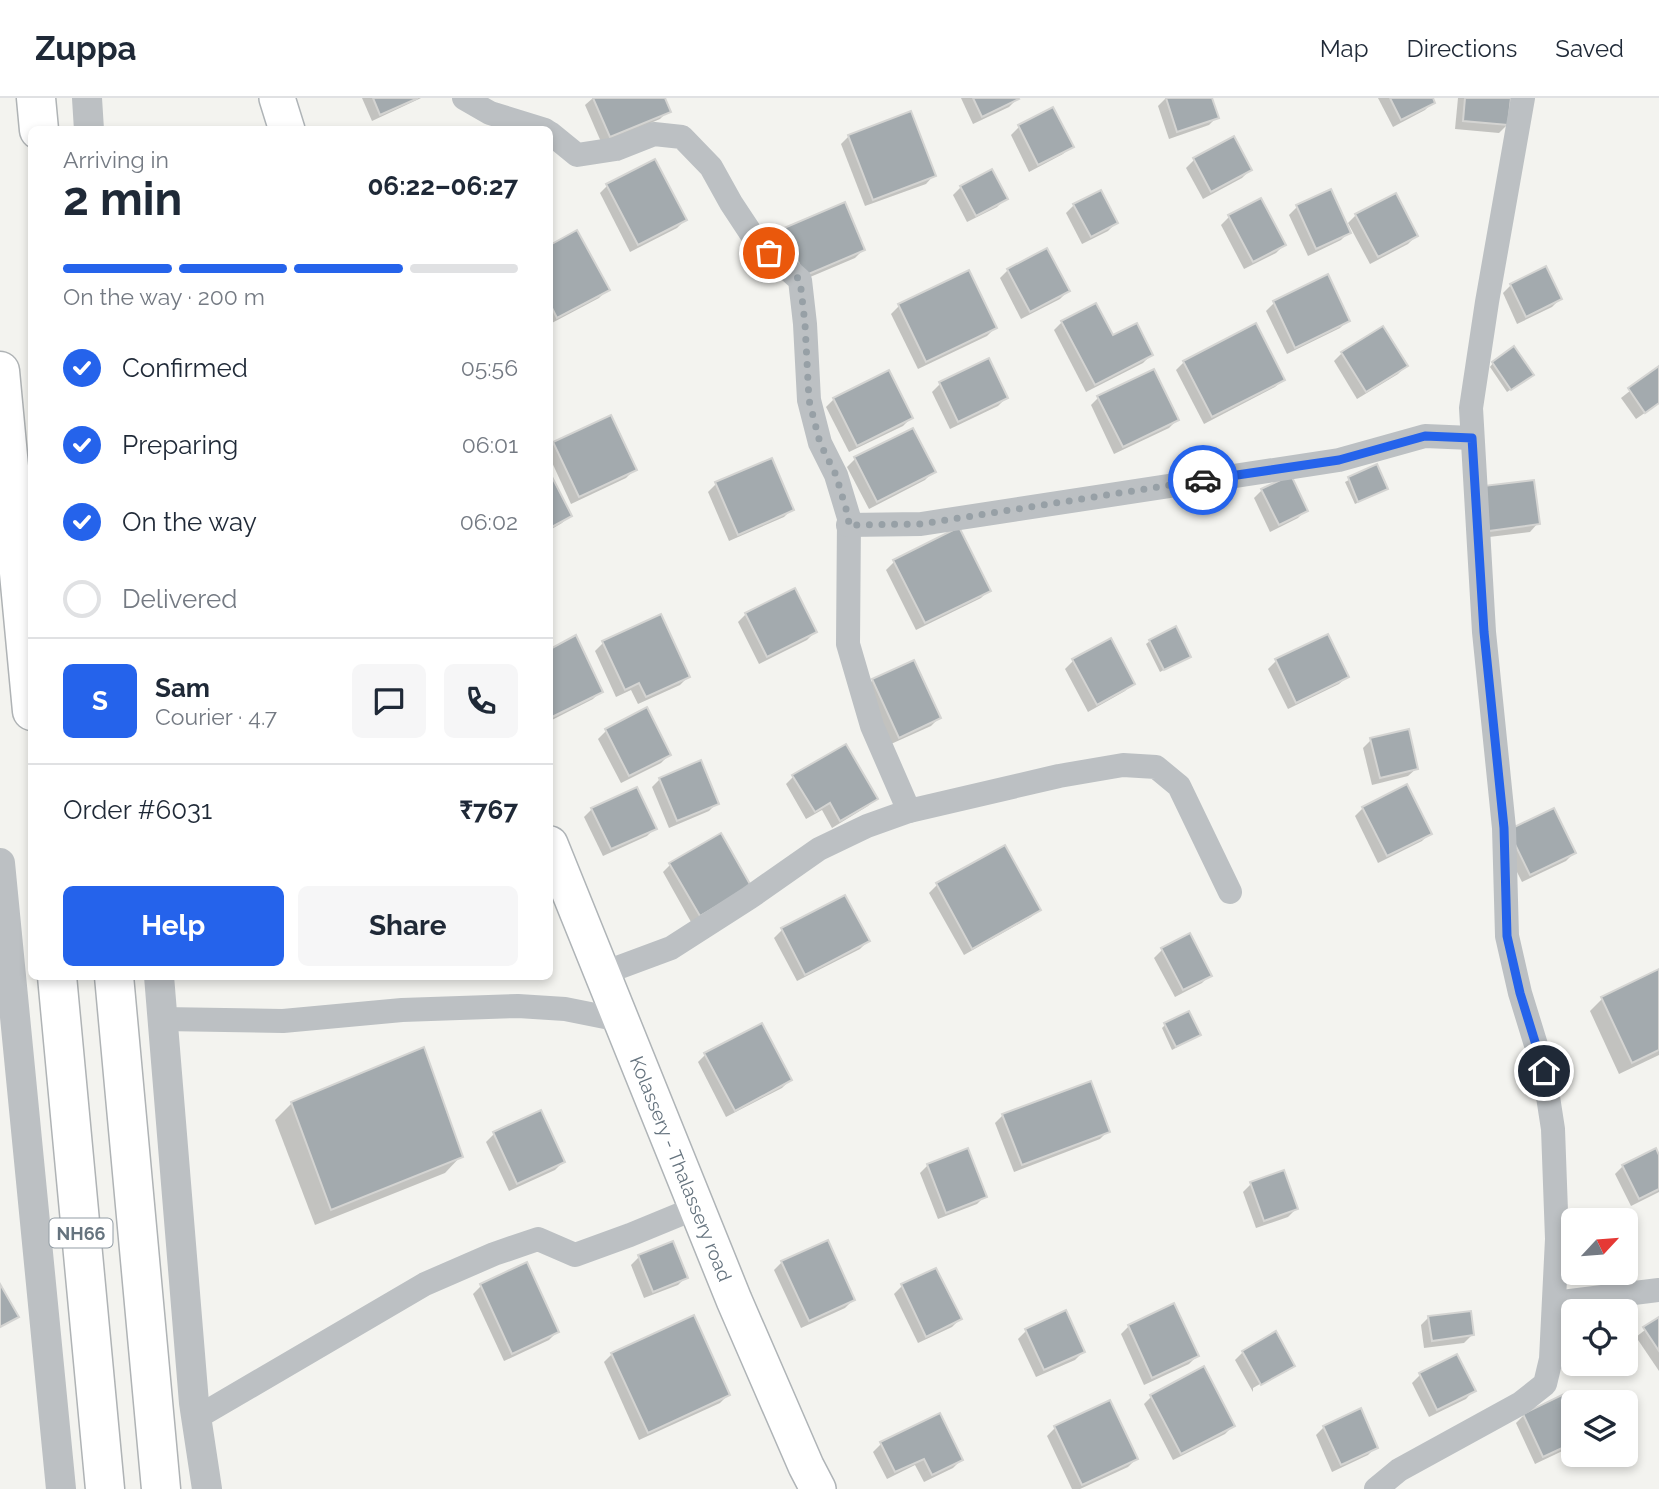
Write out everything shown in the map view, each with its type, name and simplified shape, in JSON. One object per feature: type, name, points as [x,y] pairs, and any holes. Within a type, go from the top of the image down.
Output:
[{"type":"highway","points":[[36,98],[39,126]]},
{"type":"highway","points":[[0,371],[28,668]]},
{"type":"highway","name":"NH66","points":[[57,980],[105,1489]]},
{"type":"highway","name":"NH66","points":[[114,980],[161,1489]]},
{"type":"main road","points":[[277,98],[286,126]]},
{"type":"main road","name":"Kolassery - Thalassery road","points":[[553,852],[740,1313],[818,1489]]},
{"type":"street","points":[[87,98],[89,126]]},
{"type":"street","points":[[464,98],[491,113],[532,126]]},
{"type":"street","points":[[1376,1489],[1399,1470],[1521,1403],[1545,1384],[1551,1359],[1557,1239],[1553,1129],[1544,1071],[1520,993],[1507,936],[1504,828],[1484,632],[1471,408],[1486,302],[1523,98]]},
{"type":"street","points":[[553,135],[577,155],[617,149],[654,134],[682,137],[711,167],[756,241],[800,280],[809,400],[820,443],[836,475],[849,519],[848,644],[872,726],[909,811]]},
{"type":"street","points":[[848,525],[921,524],[1339,460],[1425,436],[1472,438]]},
{"type":"street","points":[[601,974],[671,948],[818,849],[867,826],[909,811],[1059,776],[1123,765],[1156,766],[1179,786],[1230,892]]},
{"type":"street","points":[[0,863],[5,973],[61,1489]]},
{"type":"street","points":[[159,980],[196,1418],[207,1489]]},
{"type":"street","points":[[162,1019],[283,1021],[402,1010],[518,1006],[565,1009],[620,1020]]},
{"type":"street","points":[[196,1418],[425,1284],[494,1254],[538,1239],[575,1255],[698,1206]]},
{"type":"street","points":[[1554,1303],[1659,1290]]},
{"type":"building","points":[[373,98],[418,98],[380,115]]},
{"type":"building","points":[[593,98],[665,98],[671,112],[610,137]]},
{"type":"building","points":[[973,98],[1018,98],[1019,99],[982,117]]},
{"type":"building","points":[[1166,98],[1212,98],[1219,118],[1177,132]]},
{"type":"building","points":[[1390,98],[1433,98],[1435,103],[1401,120]]},
{"type":"building","points":[[1465,98],[1511,98],[1508,125],[1463,121]]},
{"type":"building","points":[[1053,107],[1074,147],[1038,165],[1018,125]]},
{"type":"building","points":[[911,111],[936,176],[873,200],[848,135]]},
{"type":"building","points":[[1234,136],[1252,170],[1211,192],[1193,158]]},
{"type":"building","points":[[655,159],[687,220],[638,245],[606,184]]},
{"type":"building","points":[[992,169],[1008,199],[976,216],[960,186]]},
{"type":"building","points":[[1331,189],[1351,233],[1316,249],[1296,205]]},
{"type":"building","points":[[1101,190],[1118,223],[1091,237],[1073,204]]},
{"type":"building","points":[[1396,193],[1418,236],[1378,257],[1355,214]]},
{"type":"building","points":[[1261,198],[1286,245],[1253,262],[1228,215]]},
{"type":"building","points":[[845,202],[865,250],[804,276],[784,228]]},
{"type":"building","points":[[577,230],[610,290],[557,318],[553,310],[553,243]]},
{"type":"building","points":[[1047,248],[1070,291],[1030,312],[1007,269]]},
{"type":"building","points":[[1546,266],[1562,299],[1526,317],[1510,284]]},
{"type":"building","points":[[969,270],[997,328],[926,362],[898,304]]},
{"type":"building","points":[[1328,274],[1350,321],[1295,348],[1273,301]]},
{"type":"building","points":[[1096,303],[1113,335],[1137,323],[1153,355],[1095,385],[1061,321]]},
{"type":"building","points":[[1256,323],[1285,380],[1212,417],[1183,361]]},
{"type":"building","points":[[1383,326],[1408,366],[1366,392],[1341,352]]},
{"type":"building","points":[[1514,346],[1534,375],[1511,390],[1492,362]]},
{"type":"building","points":[[989,358],[1008,398],[958,422],[939,382]]},
{"type":"building","points":[[1659,366],[1659,403],[1645,413],[1628,388]]},
{"type":"building","points":[[1154,369],[1179,420],[1123,447],[1097,396]]},
{"type":"building","points":[[889,370],[913,418],[857,446],[833,398]]},
{"type":"building","points":[[611,415],[637,470],[579,497],[553,442]]},
{"type":"building","points":[[913,428],[936,472],[877,502],[854,457]]},
{"type":"building","points":[[772,458],[794,510],[738,535],[715,482]]},
{"type":"building","points":[[1377,464],[1388,489],[1358,502],[1348,477]]},
{"type":"building","points":[[1291,475],[1308,511],[1279,525],[1261,489]]},
{"type":"building","points":[[553,479],[572,516],[553,526]]},
{"type":"building","points":[[1534,480],[1540,524],[1489,531],[1483,486]]},
{"type":"building","points":[[959,527],[991,591],[925,623],[893,560]]},
{"type":"building","points":[[795,588],[817,632],[767,657],[745,613]]},
{"type":"building","points":[[661,614],[690,677],[646,697],[639,683],[625,690],[602,641]]},
{"type":"building","points":[[1176,626],[1191,657],[1164,670],[1149,640]]},
{"type":"building","points":[[1328,634],[1349,677],[1296,703],[1275,659]]},
{"type":"building","points":[[576,635],[603,692],[553,717],[553,647]]},
{"type":"building","points":[[1111,638],[1135,684],[1097,705],[1072,659]]},
{"type":"building","points":[[914,660],[941,718],[899,738],[872,679]]},
{"type":"building","points":[[647,707],[671,755],[629,776],[605,729]]},
{"type":"building","points":[[1409,729],[1418,769],[1380,778],[1370,738]]},
{"type":"building","points":[[846,744],[878,799],[840,821],[830,803],[815,812],[792,775]]},
{"type":"building","points":[[701,760],[719,804],[677,821],[659,778]]},
{"type":"building","points":[[1407,784],[1432,834],[1387,856],[1362,807]]},
{"type":"building","points":[[637,787],[657,829],[611,849],[591,808]]},
{"type":"building","points":[[1554,808],[1576,853],[1530,875],[1508,830]]},
{"type":"building","points":[[721,833],[751,886],[700,916],[669,863]]},
{"type":"building","points":[[1005,845],[1041,910],[972,949],[936,883]]},
{"type":"building","points":[[845,895],[870,941],[805,975],[781,928]]},
{"type":"building","points":[[1190,933],[1212,976],[1183,990],[1161,948]]},
{"type":"building","points":[[1659,969],[1659,1050],[1632,1063],[1601,997]]},
{"type":"building","points":[[1189,1011],[1201,1035],[1176,1047],[1164,1023]]},
{"type":"building","points":[[762,1023],[792,1080],[735,1111],[704,1053]]},
{"type":"building","points":[[424,1047],[463,1157],[331,1210],[291,1102]]},
{"type":"building","points":[[1091,1081],[1110,1132],[1022,1165],[1002,1114]]},
{"type":"building","points":[[541,1110],[565,1162],[517,1184],[493,1132]]},
{"type":"building","points":[[968,1148],[987,1197],[946,1213],[927,1164]]},
{"type":"building","points":[[1656,1148],[1659,1155],[1659,1189],[1639,1199],[1622,1165]]},
{"type":"building","points":[[1284,1170],[1298,1209],[1264,1221],[1250,1182]]},
{"type":"building","points":[[828,1240],[855,1300],[809,1321],[781,1261]]},
{"type":"building","points":[[673,1241],[688,1278],[653,1292],[638,1255]]},
{"type":"building","points":[[527,1262],[559,1332],[512,1354],[480,1284]]},
{"type":"building","points":[[936,1268],[962,1319],[926,1337],[901,1284]]},
{"type":"building","points":[[0,1284],[19,1317],[0,1327]]},
{"type":"building","points":[[1174,1303],[1199,1356],[1152,1378],[1128,1325]]},
{"type":"building","points":[[1066,1310],[1085,1352],[1044,1370],[1025,1329]]},
{"type":"building","points":[[1471,1311],[1474,1335],[1432,1341],[1428,1316]]},
{"type":"building","points":[[694,1315],[730,1395],[648,1433],[611,1353]]},
{"type":"building","points":[[1659,1317],[1659,1351],[1643,1327]]},
{"type":"building","points":[[1276,1331],[1295,1366],[1261,1385],[1242,1351]]},
{"type":"building","points":[[1457,1354],[1476,1391],[1437,1410],[1419,1373]]},
{"type":"building","points":[[1204,1366],[1235,1426],[1181,1454],[1150,1395]]},
{"type":"building","points":[[1561,1395],[1561,1449],[1543,1457],[1523,1414]]},
{"type":"building","points":[[1110,1400],[1138,1459],[1082,1485],[1054,1426]]},
{"type":"building","points":[[1361,1408],[1378,1448],[1341,1465],[1323,1426]]},
{"type":"building","points":[[940,1413],[963,1460],[932,1475],[924,1459],[895,1472],[880,1442]]},
{"type":"way so far","points":[[769,253],[800,280],[809,400],[820,443],[836,475],[849,519],[848,525],[921,524],[1203,480]]},
{"type":"route","points":[[1203,480],[1339,460],[1425,436],[1472,438],[1484,632],[1504,828],[1507,936],[1520,993],[1544,1071]]}]
